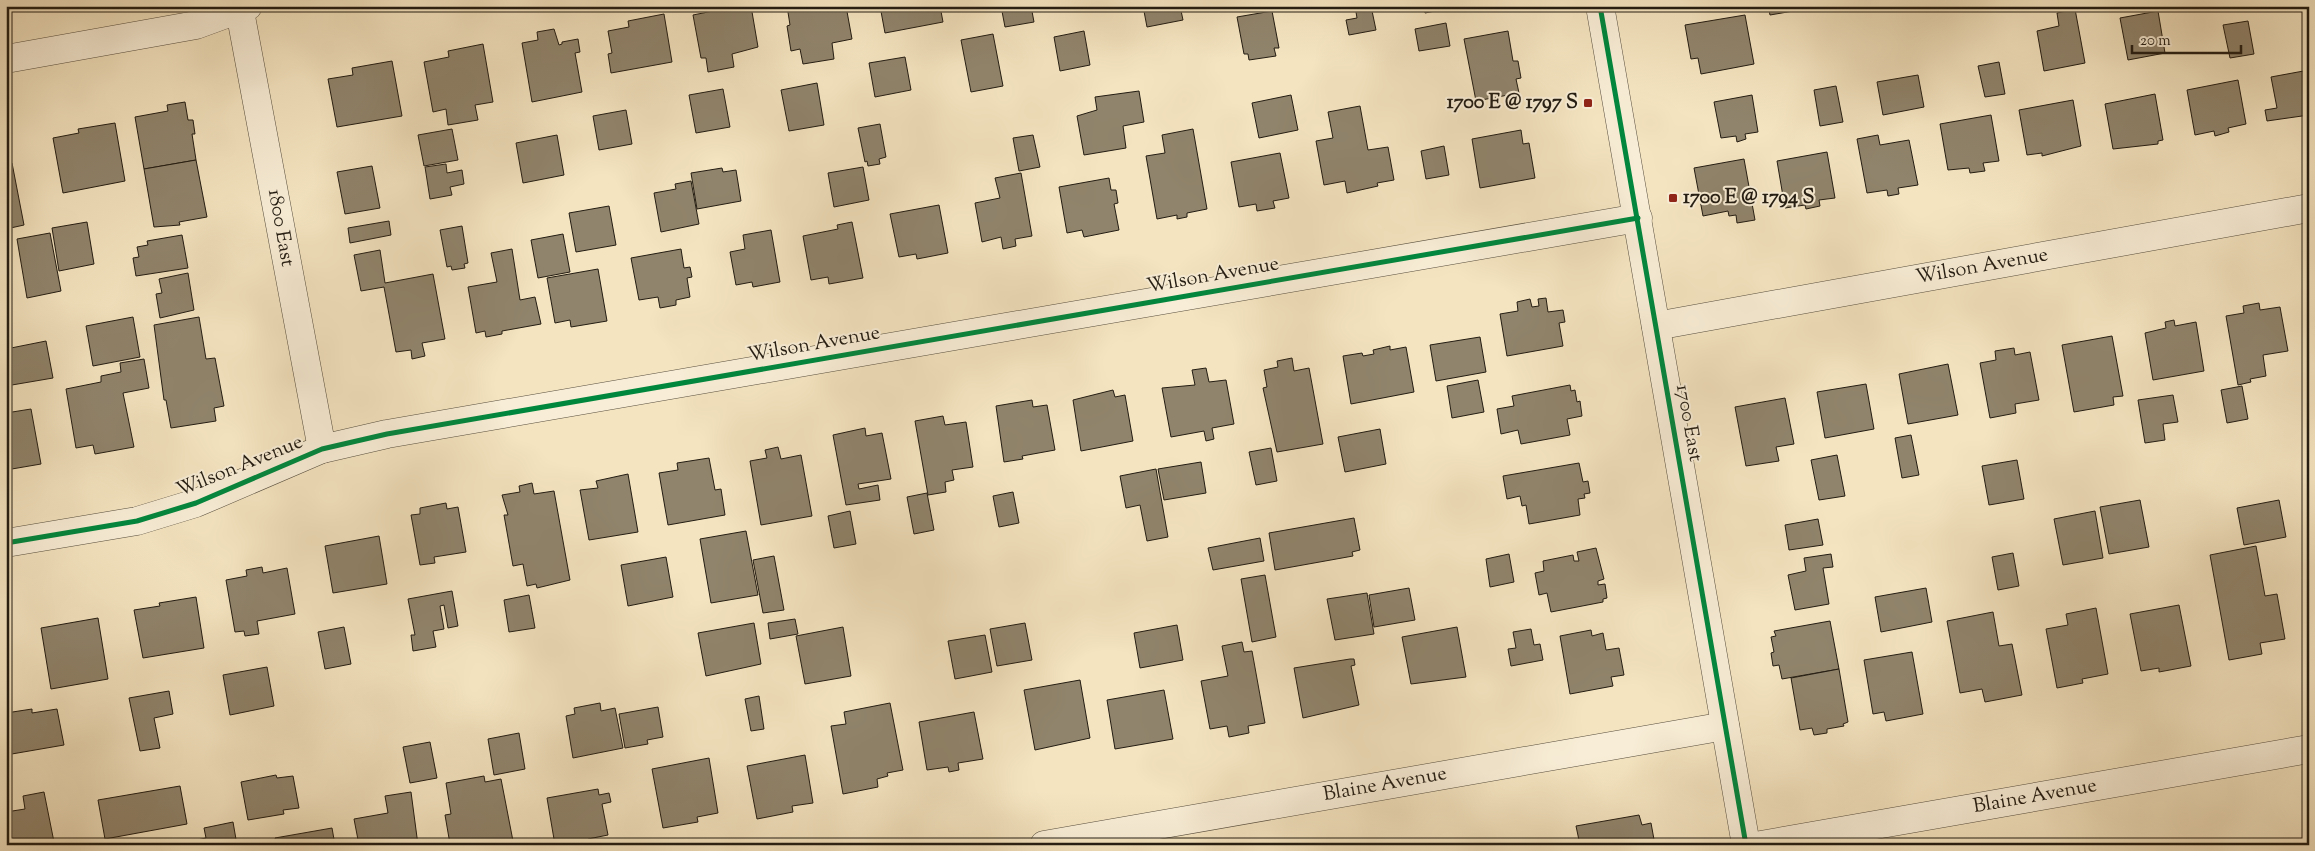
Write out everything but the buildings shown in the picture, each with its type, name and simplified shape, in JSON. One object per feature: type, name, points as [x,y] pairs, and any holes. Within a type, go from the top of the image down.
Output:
[{"type":"street","name":"1700 East","points":[[1600,6],[1746,845]]},
{"type":"street","points":[[6,59],[196,25],[242,7]]},
{"type":"street","name":"1800 East","points":[[242,7],[322,449]]},
{"type":"street","name":"Wilson Avenue","points":[[1656,326],[2309,208]]},
{"type":"street","name":"Wilson Avenue","points":[[6,543],[137,521],[196,503],[322,449],[387,434],[1638,218]]},
{"type":"street","name":"Blaine Avenue","points":[[1044,845],[1725,726]]},
{"type":"street","name":"Blaine Avenue","points":[[1761,845],[2309,749]]},
{"type":"cycle path","points":[[1600,6],[1746,845]]},
{"type":"cycle path","points":[[6,543],[137,521],[196,503],[322,449],[387,434],[1638,218]]},
{"type":"place","name":"1700 E @ 1797 S","points":[[1588,103]]},
{"type":"place","name":"1700 E @ 1794 S","points":[[1673,198]]}]
